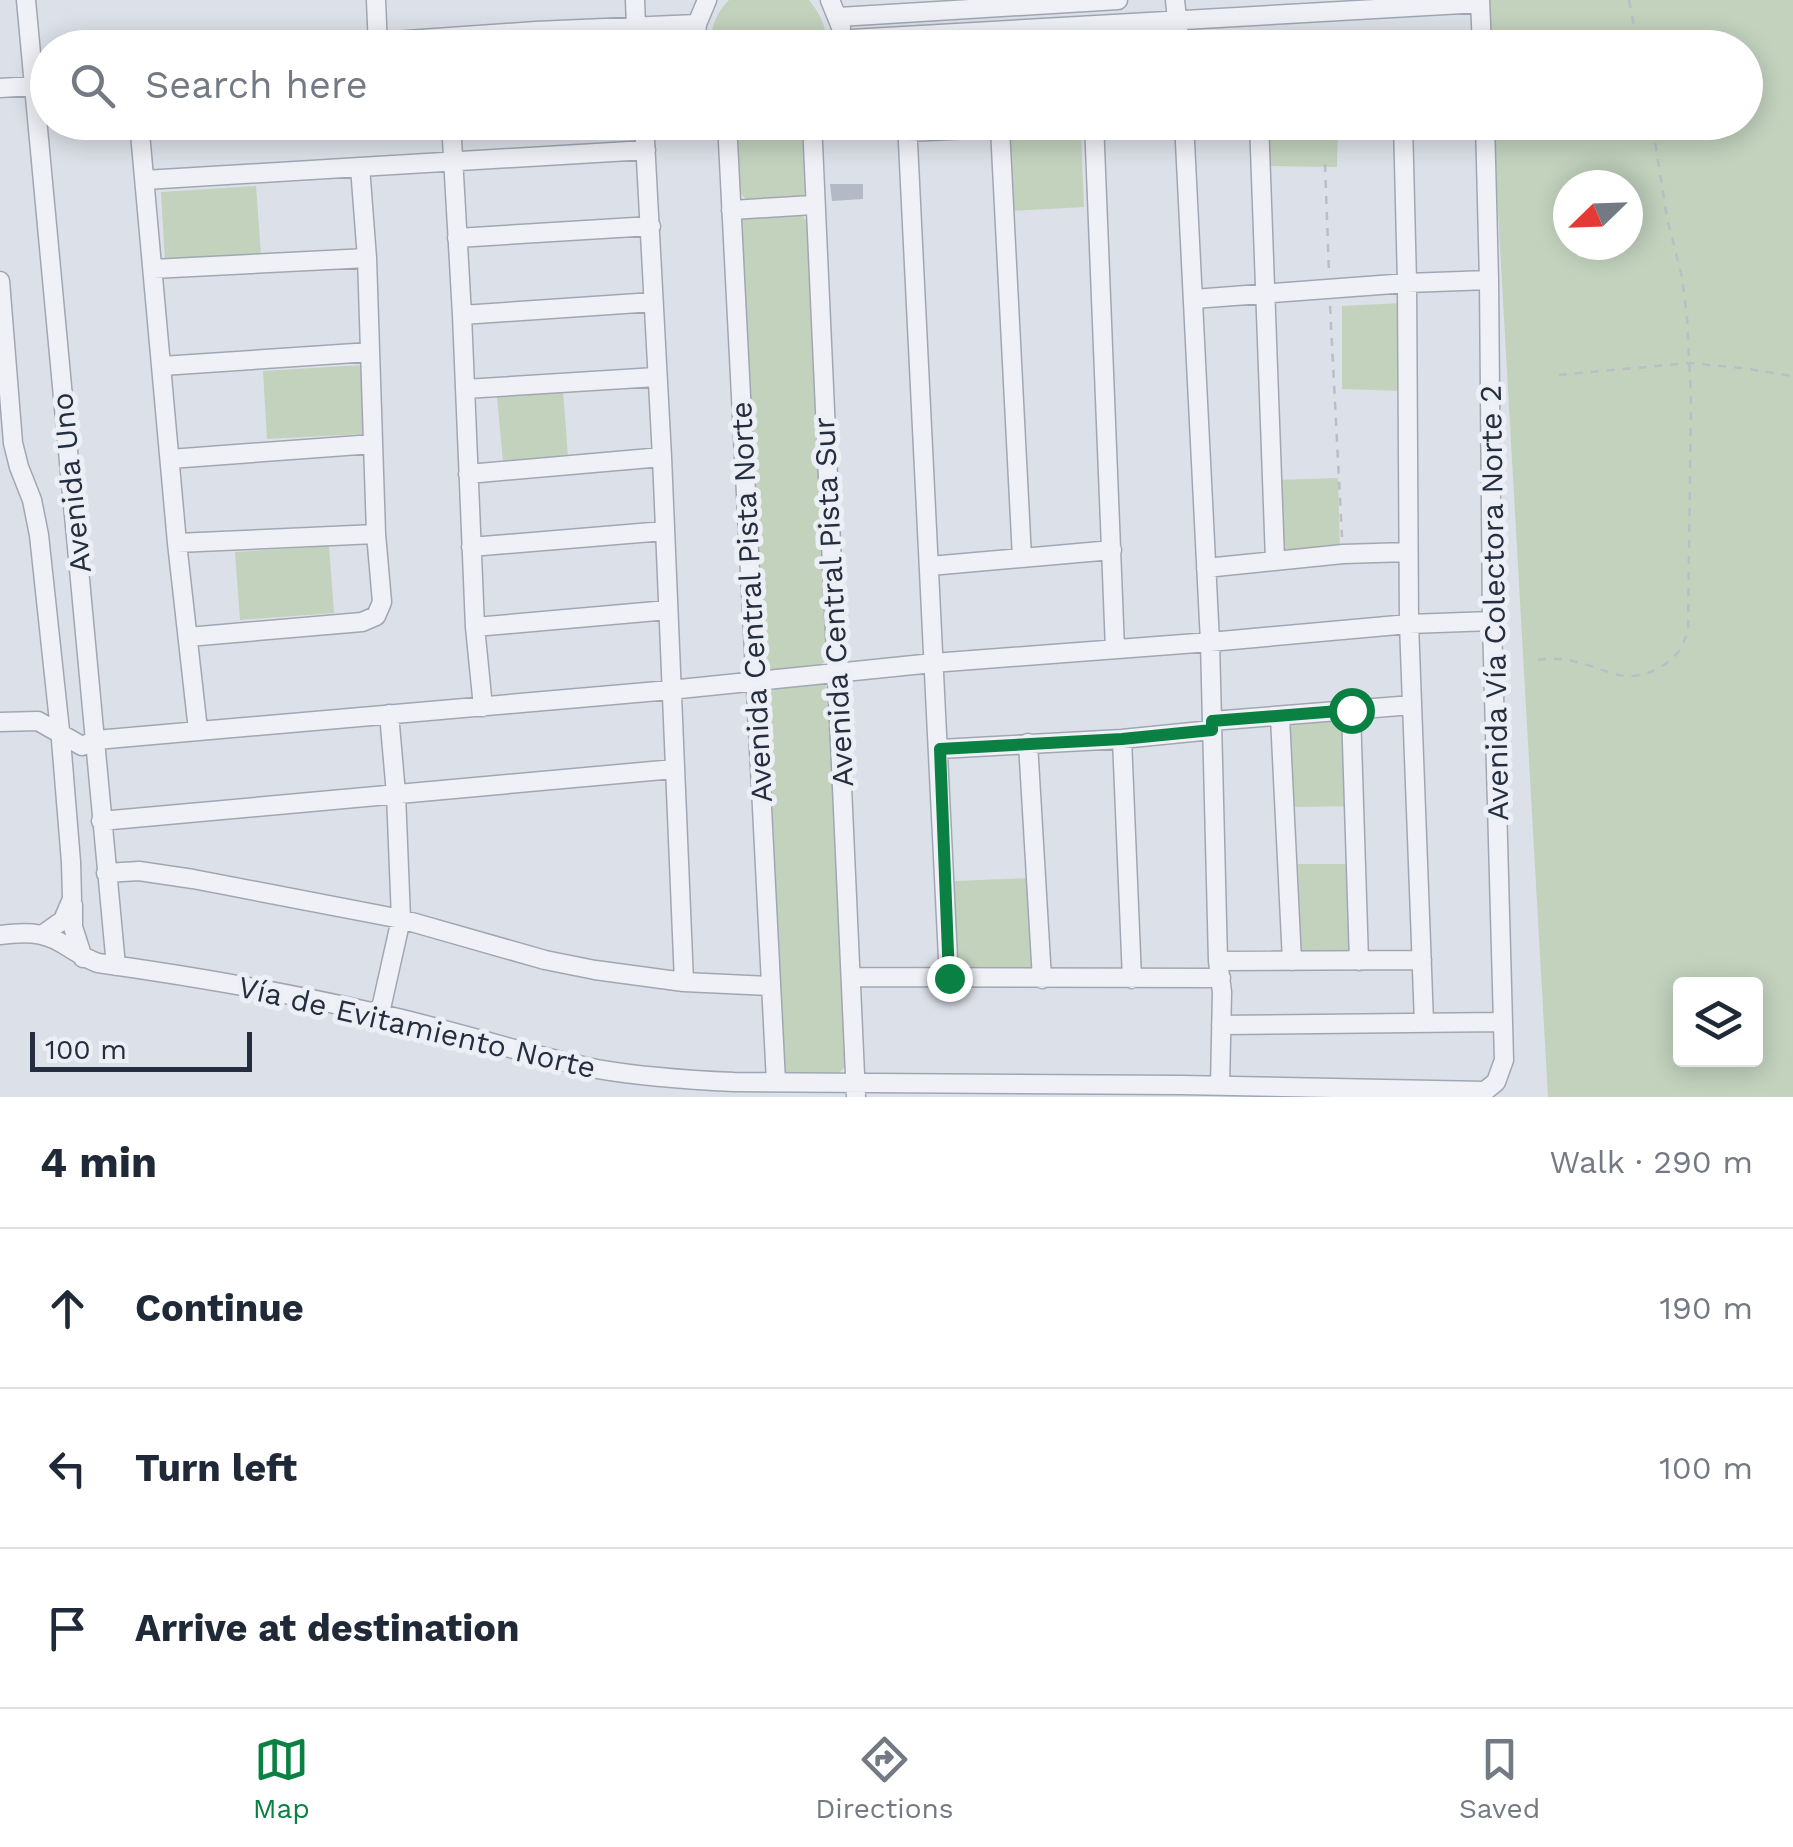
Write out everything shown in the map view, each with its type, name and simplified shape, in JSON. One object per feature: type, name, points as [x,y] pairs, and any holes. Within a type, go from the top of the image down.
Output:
[{"type":"street","name":"Avenida Uno","points":[[26,0],[32,30]]},
{"type":"street","points":[[376,0],[377,30]]},
{"type":"street","points":[[634,0],[636,27]]},
{"type":"street","points":[[696,30],[707,0]]},
{"type":"street","points":[[834,9],[1118,0]]},
{"type":"street","points":[[1175,0],[1177,30]]},
{"type":"street","points":[[1049,30],[1480,2],[1481,30]]},
{"type":"street","points":[[593,30],[697,24]]},
{"type":"street","points":[[0,88],[30,86]]},
{"type":"street","name":"Avenida Uno","points":[[45,140],[116,966]]},
{"type":"street","points":[[141,140],[198,730]]},
{"type":"street","points":[[452,140],[475,627],[483,706]]},
{"type":"street","points":[[645,140],[684,982]]},
{"type":"street","name":"Avenida Central Pista Norte","points":[[728,140],[776,1082]]},
{"type":"street","name":"Avenida Central Pista Sur","points":[[812,140],[855,1089]]},
{"type":"street","points":[[908,140],[949,978]]},
{"type":"street","points":[[1001,140],[1022,558]]},
{"type":"street","points":[[1095,140],[1115,648]]},
{"type":"street","points":[[1185,140],[1210,642],[1222,1025],[1220,1086]]},
{"type":"street","points":[[1259,140],[1275,560]]},
{"type":"street","points":[[1403,140],[1409,624],[1424,1022]]},
{"type":"street","name":"Avenida Vía Colectora Norte 2","points":[[1485,140],[1504,1060],[1496,1082]]},
{"type":"street","points":[[144,180],[646,150]]},
{"type":"street","points":[[188,637],[362,622],[376,616],[382,602],[360,167]]},
{"type":"street","points":[[731,210],[814,205]]},
{"type":"street","points":[[456,238],[650,226]]},
{"type":"street","points":[[153,269],[367,258]]},
{"type":"street","points":[[1194,298],[1489,280]]},
{"type":"street","points":[[0,281],[13,443],[39,535],[60,734],[73,927],[83,958]]},
{"type":"street","points":[[462,315],[653,302]]},
{"type":"street","points":[[162,366],[370,352]]},
{"type":"street","points":[[465,389],[656,377]]},
{"type":"street","points":[[170,459],[373,444]]},
{"type":"street","points":[[468,474],[662,457]]},
{"type":"street","points":[[471,547],[664,531]]},
{"type":"street","points":[[178,543],[376,534]]},
{"type":"street","points":[[930,566],[1112,550]]},
{"type":"street","points":[[1206,568],[1343,554],[1408,552]]},
{"type":"street","points":[[475,627],[668,610]]},
{"type":"street","points":[[0,722],[48,725],[82,746],[96,740],[198,730],[670,690],[933,663],[1492,620]]},
{"type":"street","points":[[940,749],[1122,739],[1280,717],[1412,705]]},
{"type":"street","points":[[1351,710],[1358,960]]},
{"type":"street","points":[[380,1014],[401,919],[390,714]]},
{"type":"street","points":[[1280,717],[1292,961]]},
{"type":"street","points":[[1122,739],[1132,979]]},
{"type":"street","points":[[1028,743],[1042,979]]},
{"type":"street","points":[[102,821],[674,769]]},
{"type":"street","points":[[106,873],[139,872],[192,879],[401,919],[545,960],[595,970],[684,982],[771,986]]},
{"type":"street","points":[[0,934],[42,935],[62,920],[72,899]]},
{"type":"street","name":"Vía de Evitamiento Norte","points":[[42,935],[83,958],[116,966],[259,989],[380,1014],[599,1069],[670,1079],[855,1089],[1220,1086],[1485,1091],[1496,1082]]},
{"type":"street","points":[[852,977],[1132,979],[1292,961],[1422,960]]},
{"type":"street","points":[[1222,1025],[1502,1022]]},
{"type":"path","points":[[1629,0],[1635,30]]},
{"type":"path","points":[[1538,660],[1564,659],[1618,676],[1636,676],[1668,662],[1680,650],[1688,631],[1689,363],[1682,277],[1667,218],[1655,140]]},
{"type":"path","points":[[1324,164],[1343,554]]},
{"type":"path","points":[[1560,375],[1689,363],[1793,376]]},
{"type":"green space","points":[[729,0],[809,0],[825,30],[712,30]]},
{"type":"green space","points":[[1486,0],[1793,0],[1793,1097],[1548,1097],[1494,140],[1763,140],[1763,30],[1487,30]]},
{"type":"green space","points":[[736,140],[805,140],[807,190],[803,196],[748,201],[737,190]]},
{"type":"green space","points":[[1005,140],[1081,140],[1084,207],[1011,211]]},
{"type":"green space","points":[[1263,140],[1338,140],[1337,167],[1264,166]]},
{"type":"green space","points":[[256,186],[261,255],[165,261],[161,192]]},
{"type":"green space","points":[[795,213],[807,222],[830,647],[829,657],[819,667],[771,672],[762,666],[739,225],[743,218]]},
{"type":"green space","points":[[1403,303],[1403,391],[1342,389],[1342,306]]},
{"type":"green space","points":[[363,365],[362,434],[267,439],[263,371]]},
{"type":"green space","points":[[563,390],[568,457],[503,462],[497,396]]},
{"type":"green space","points":[[1338,478],[1340,551],[1279,556],[1276,480]]},
{"type":"green space","points":[[329,546],[334,613],[240,620],[235,552]]},
{"type":"green space","points":[[817,681],[831,693],[847,1062],[837,1074],[816,1079],[791,1078],[780,1066],[764,691]]},
{"type":"green space","points":[[1355,714],[1359,806],[1294,807],[1287,717]]},
{"type":"green space","points":[[1298,864],[1363,864],[1364,967],[1300,964]]},
{"type":"green space","points":[[1029,878],[1035,966],[1027,973],[961,973],[956,968],[955,881]]},
{"type":"building","points":[[830,184],[863,184],[863,199],[832,201]]},
{"type":"route","points":[[949,978],[940,749],[1122,739],[1212,730],[1212,721],[1351,710]]}]
